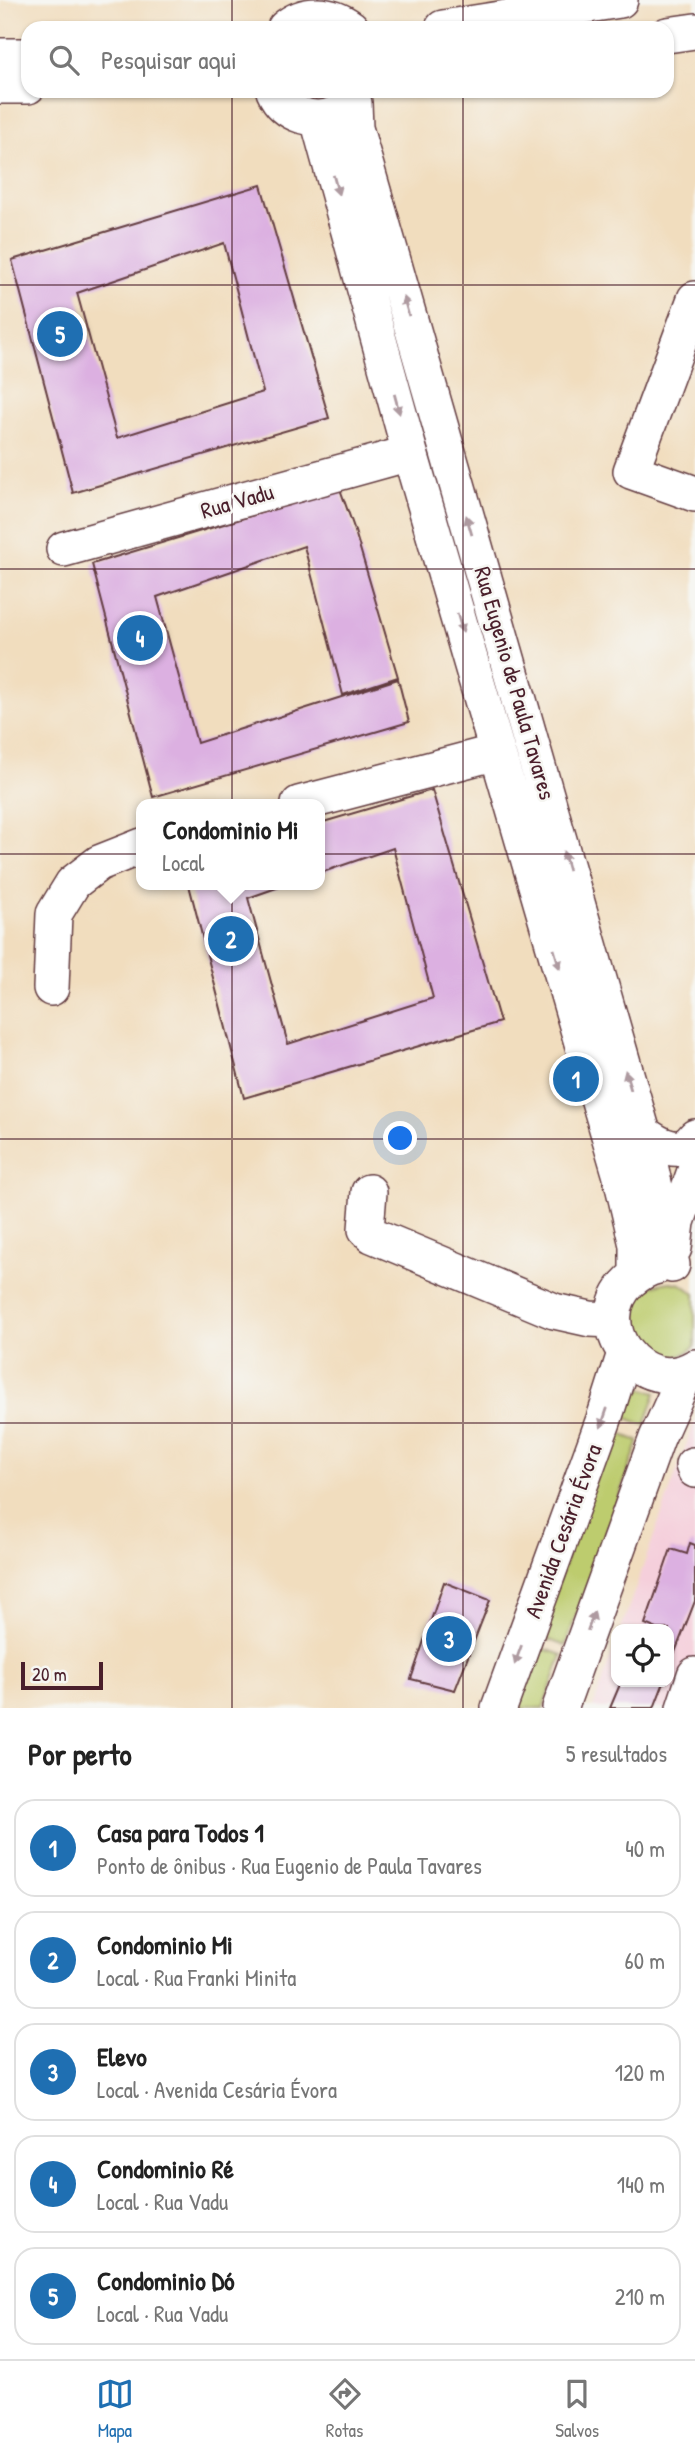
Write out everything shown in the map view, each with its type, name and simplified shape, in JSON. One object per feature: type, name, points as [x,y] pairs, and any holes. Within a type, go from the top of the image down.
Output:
[{"type":"street","points":[[614,0],[616,21]]},
{"type":"street","points":[[486,21],[620,0]]},
{"type":"street","points":[[297,21],[332,15]]},
{"type":"street","points":[[674,34],[695,31]]},
{"type":"street","points":[[0,56],[21,55]]},
{"type":"street","points":[[0,86],[21,86]]},
{"type":"street","points":[[277,98],[290,110],[304,117],[318,119],[330,117],[357,98]]},
{"type":"street","name":"Rua Eugenio de Paula Tavares","points":[[358,98],[355,128],[683,1269]]},
{"type":"street","name":"Rua Eugenio de Paula Tavares","points":[[318,119],[410,453],[620,1173],[637,1245],[637,1275]]},
{"type":"street","points":[[695,299],[631,471],[695,494]]},
{"type":"street","name":"Rua Vadu","points":[[64,549],[410,453]]},
{"type":"street","points":[[318,799],[497,752]]},
{"type":"street","points":[[51,988],[54,914],[73,883],[99,863],[136,848]]},
{"type":"street","points":[[643,1133],[659,1146],[676,1149],[695,1137]]},
{"type":"street","points":[[691,1369],[671,1375],[653,1373],[638,1366],[625,1353],[616,1338],[613,1320],[616,1303],[624,1287],[637,1275],[654,1267],[683,1269],[677,1222],[695,1171]]},
{"type":"street","points":[[369,1192],[366,1229],[372,1235],[554,1311],[590,1319],[613,1320]]},
{"type":"street","name":"Avenida Cesária Évora","points":[[499,1708],[604,1419],[625,1353]]},
{"type":"street","points":[[560,1708],[657,1438],[691,1369]]},
{"type":"street","points":[[684,1708],[695,1675]]},
{"type":"street","points":[[684,1708],[695,1702]]},
{"type":"shaded area","points":[[695,1420],[695,1708],[593,1708],[611,1656],[611,1687],[674,1687],[674,1624],[623,1624]]},
{"type":"green space","points":[[671,1282],[681,1284],[695,1294],[695,1346],[677,1357],[660,1357],[645,1348],[635,1334],[631,1318],[635,1302],[647,1289]]},
{"type":"green space","points":[[629,1384],[656,1393],[645,1425],[618,1415]]},
{"type":"green space","points":[[612,1431],[639,1441],[565,1646],[539,1636]]},
{"type":"green space","points":[[535,1646],[562,1655],[543,1708],[513,1708]]},
{"type":"building","points":[[261,185],[329,418],[73,493],[12,260]],"holes":[[[224,243],[263,392],[117,438],[77,293]]]},
{"type":"building","points":[[340,489],[398,677],[343,695],[304,546],[157,597],[197,743],[398,679],[409,722],[153,797],[92,564]]},
{"type":"building","points":[[432,790],[500,1022],[244,1098],[190,890],[271,890],[248,898],[288,1044],[433,998],[393,848],[325,871],[325,822]]},
{"type":"building","points":[[690,1543],[695,1545],[695,1601],[675,1652],[674,1624],[645,1624],[671,1549],[687,1554]]},
{"type":"building","points":[[444,1582],[490,1600],[455,1690],[411,1679]]},
{"type":"building","points":[[619,1687],[662,1687],[654,1708],[610,1708]]},
{"type":"place","name":"Condominio Dó","points":[[60,334]]},
{"type":"place","name":"Condominio Ré","points":[[140,638]]},
{"type":"place","name":"Condominio Mi","points":[[231,939]]},
{"type":"place","name":"Casa para Todos 1","points":[[576,1079]]},
{"type":"place","name":"Elevo","points":[[449,1639]]}]
